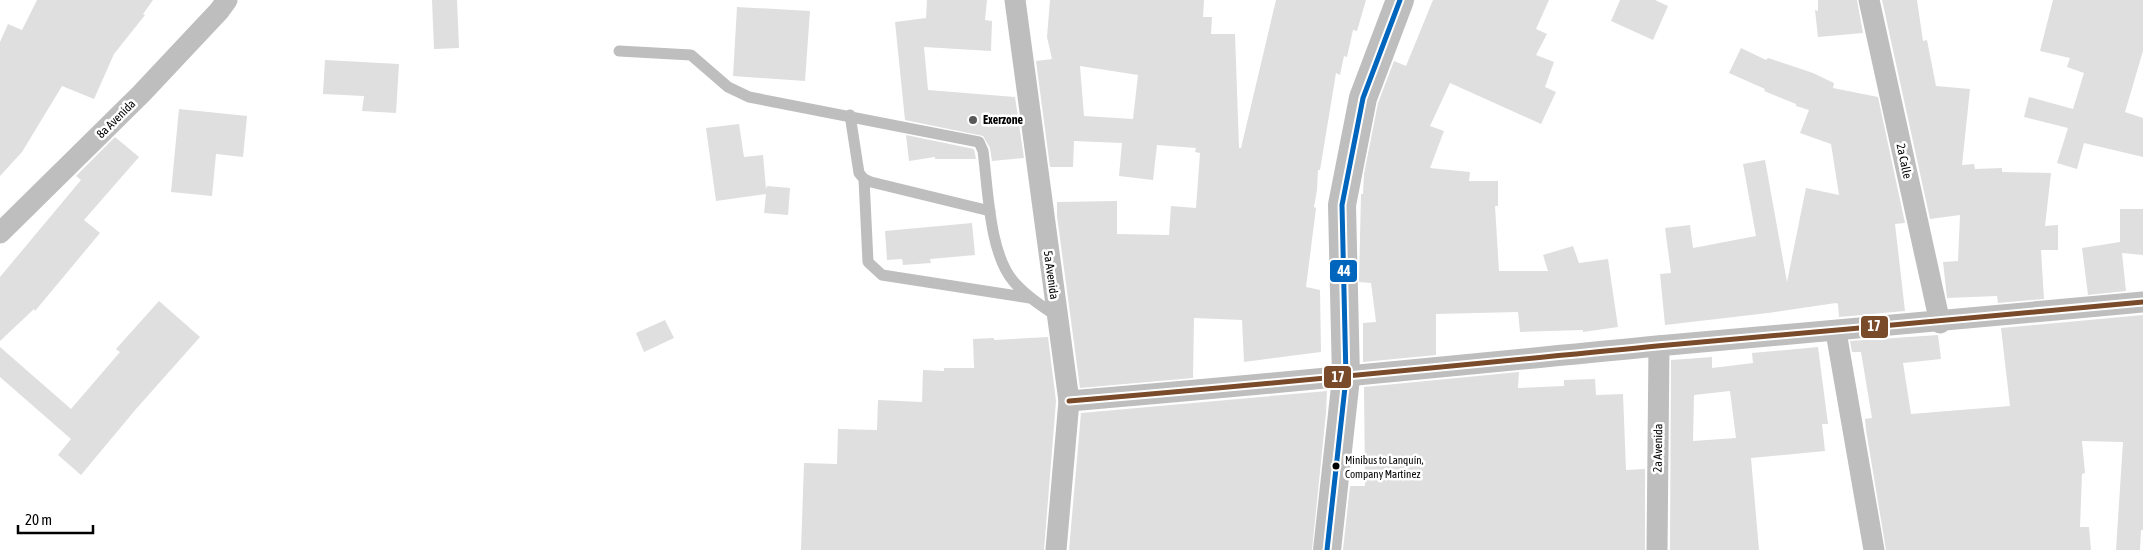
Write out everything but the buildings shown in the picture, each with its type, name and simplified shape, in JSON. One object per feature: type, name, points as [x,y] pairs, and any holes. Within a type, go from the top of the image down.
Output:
[{"type":"street","name":"8a Avenida","points":[[0,233],[141,94],[219,11],[227,0]]},
{"type":"street","name":"5a Avenida","points":[[1015,0],[1056,316],[1069,401],[1056,550]]},
{"type":"street","points":[[1327,550],[1346,378],[1342,205],[1363,98],[1400,0]]},
{"type":"street","name":"2a Calle","points":[[1869,0],[1940,323]]},
{"type":"street","points":[[1069,401],[1346,378],[1659,346],[1940,323],[2143,302]]},
{"type":"street","points":[[1836,332],[1874,550]]},
{"type":"street","name":"2a Avenida","points":[[1657,550],[1659,346]]},
{"type":"lane","points":[[619,51],[691,55],[728,87],[749,96],[979,142],[984,151],[990,211],[999,258],[1013,281],[1030,298],[1056,316]]},
{"type":"lane","points":[[850,115],[859,173],[864,179],[990,211]]},
{"type":"lane","points":[[864,179],[868,262],[882,275],[1030,298]]},
{"type":"transit line","name":"44","points":[[1327,550],[1346,378],[1342,205],[1363,98],[1400,0]]},
{"type":"transit line","name":"17","points":[[1069,401],[2143,302]]},
{"type":"place","name":"Exerzone","points":[[973,120]]},
{"type":"place","name":"Minibus to Lanquín, Company Martinez","points":[[1336,466]]}]
